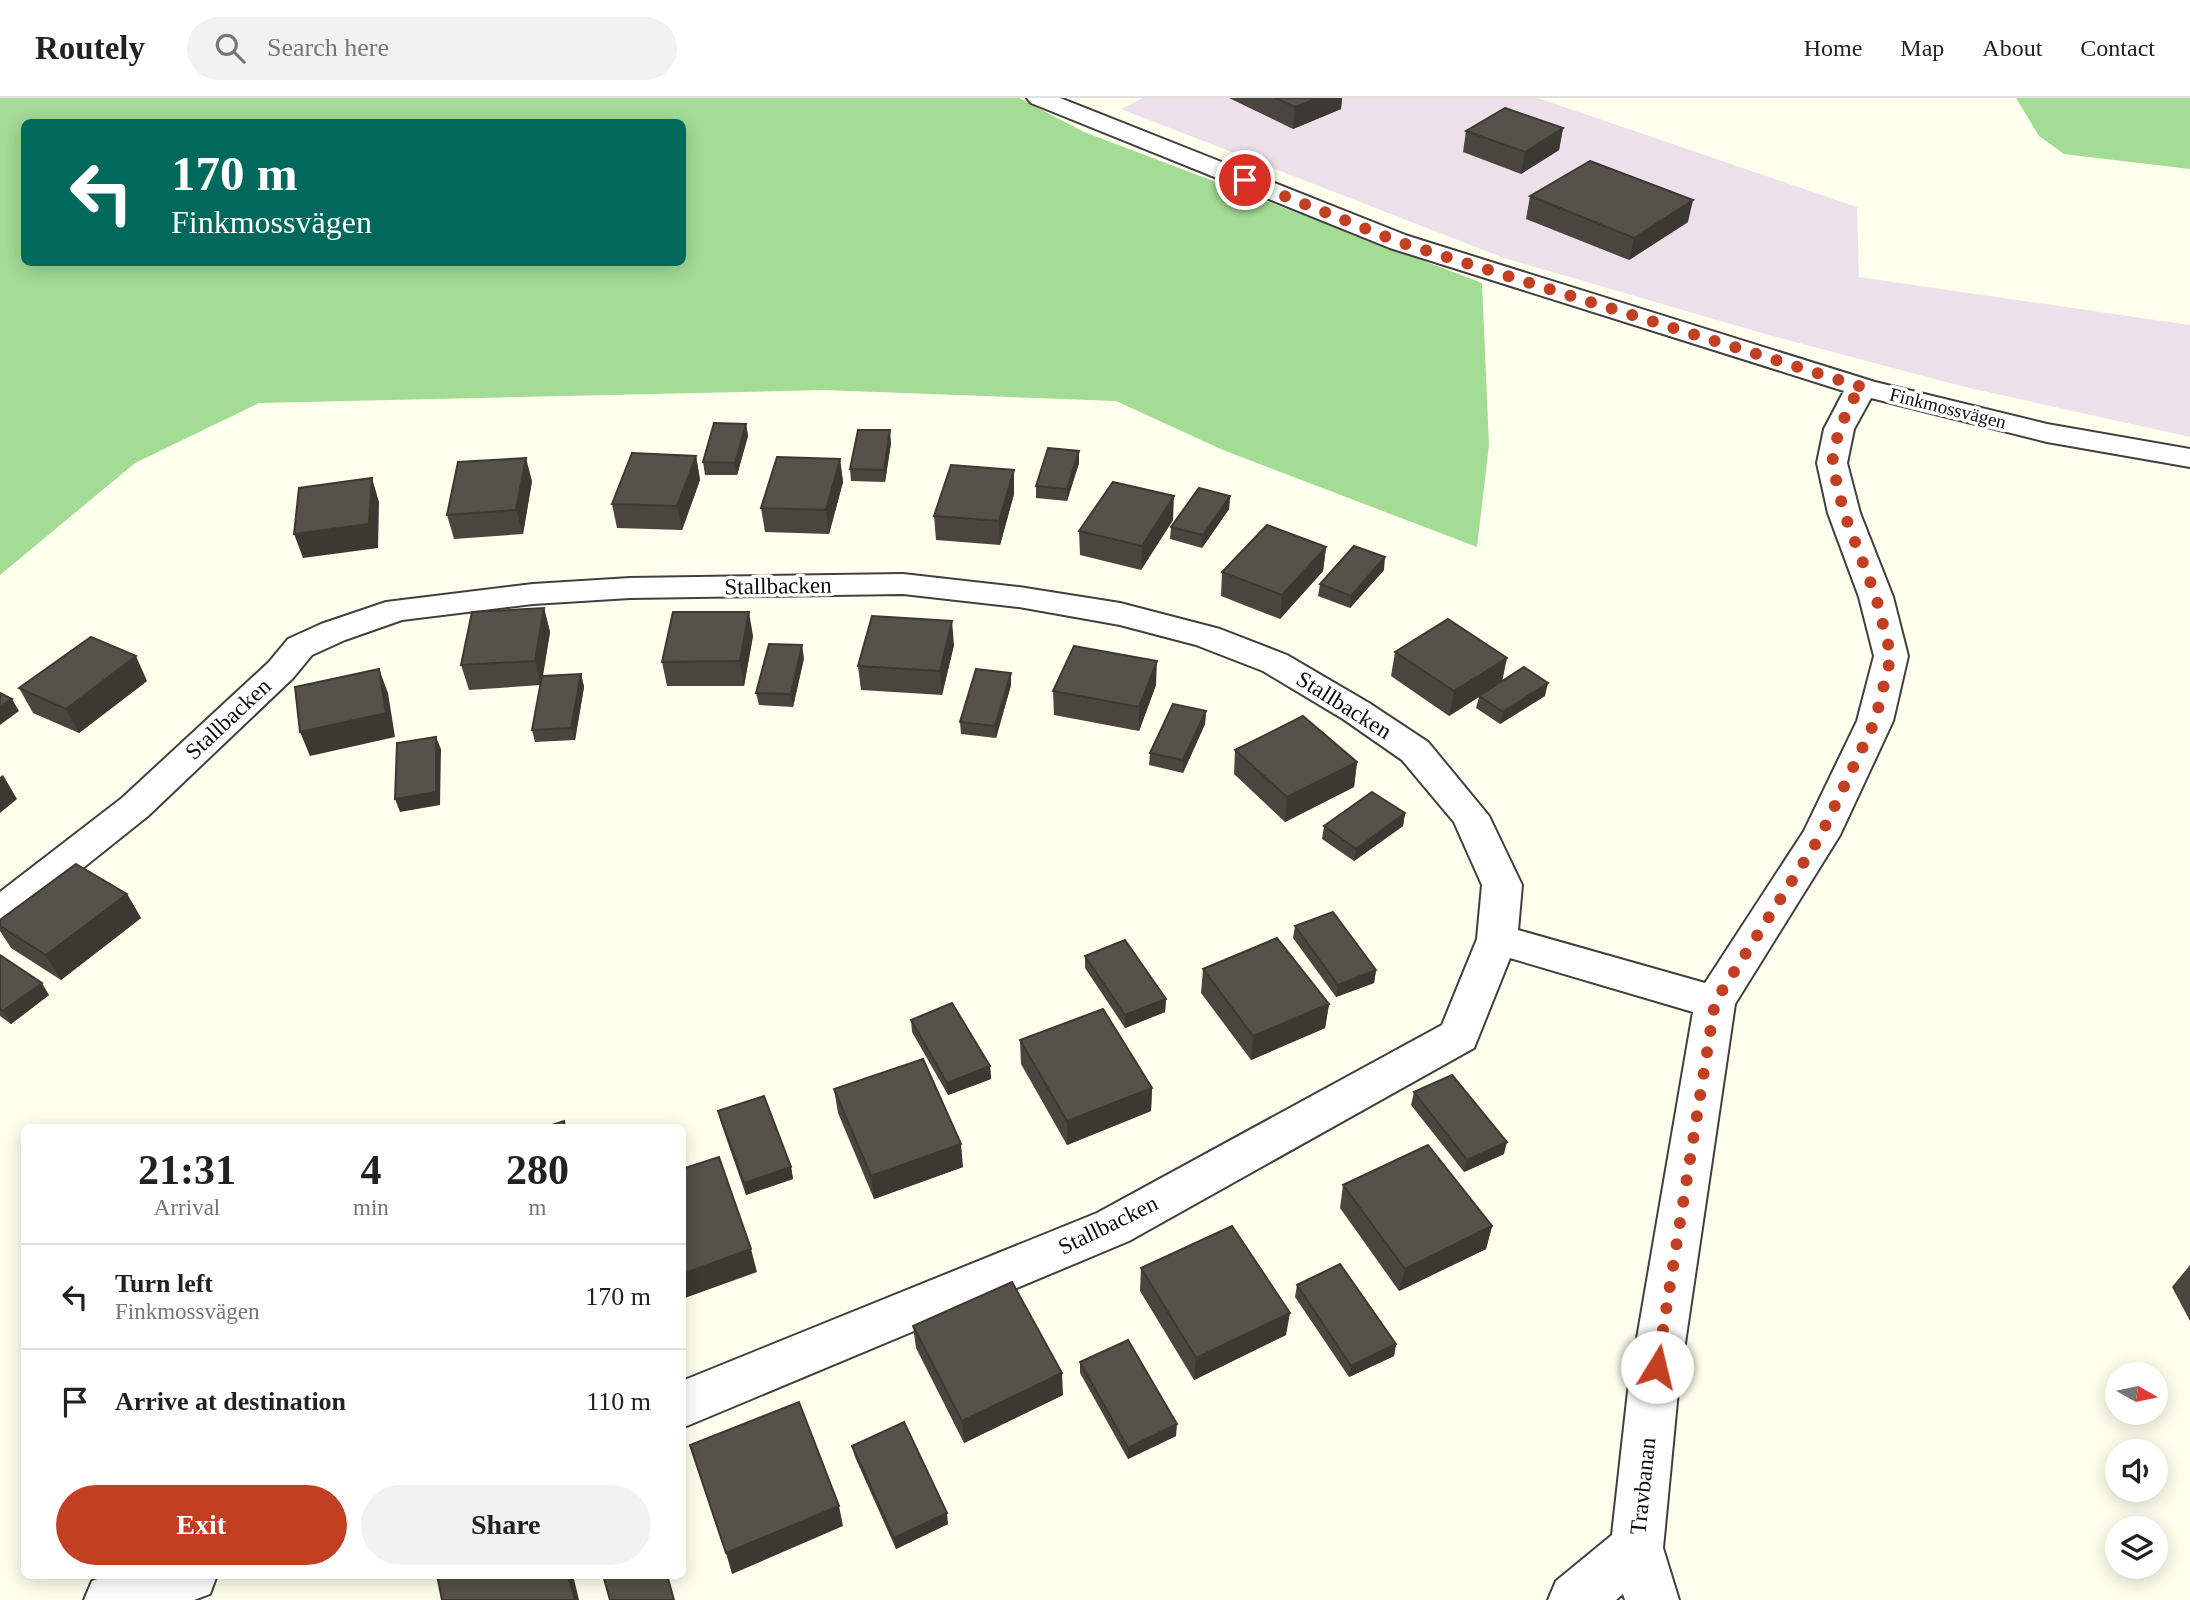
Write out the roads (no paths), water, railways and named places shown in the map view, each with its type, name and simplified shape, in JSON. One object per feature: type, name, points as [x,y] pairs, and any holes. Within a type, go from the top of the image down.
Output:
[{"type":"street","name":"Finkmossvägen","points":[[1039,98],[1399,242],[1865,388],[2047,433],[2190,458]]},
{"type":"street","name":"Travbanan","points":[[1652,1600],[1637,1548],[1653,1391],[1715,1002],[1821,835],[1875,721],[1891,656],[1876,597],[1844,513],[1832,463],[1839,429],[1854,398],[1865,388]]},
{"type":"street","name":"Stallbacken","points":[[0,913],[135,807],[281,670],[300,647],[333,632],[398,610],[533,594],[630,588],[903,584],[1019,597],[1119,614],[1208,637],[1275,663],[1298,676],[1415,751],[1470,816],[1502,885],[1497,939],[1459,1036],[1113,1227],[686,1403]]},
{"type":"street","points":[[1497,939],[1715,1002]]},
{"type":"street","points":[[1575,1600],[1637,1548]]},
{"type":"street","points":[[111,1600],[178,1579]]}]
